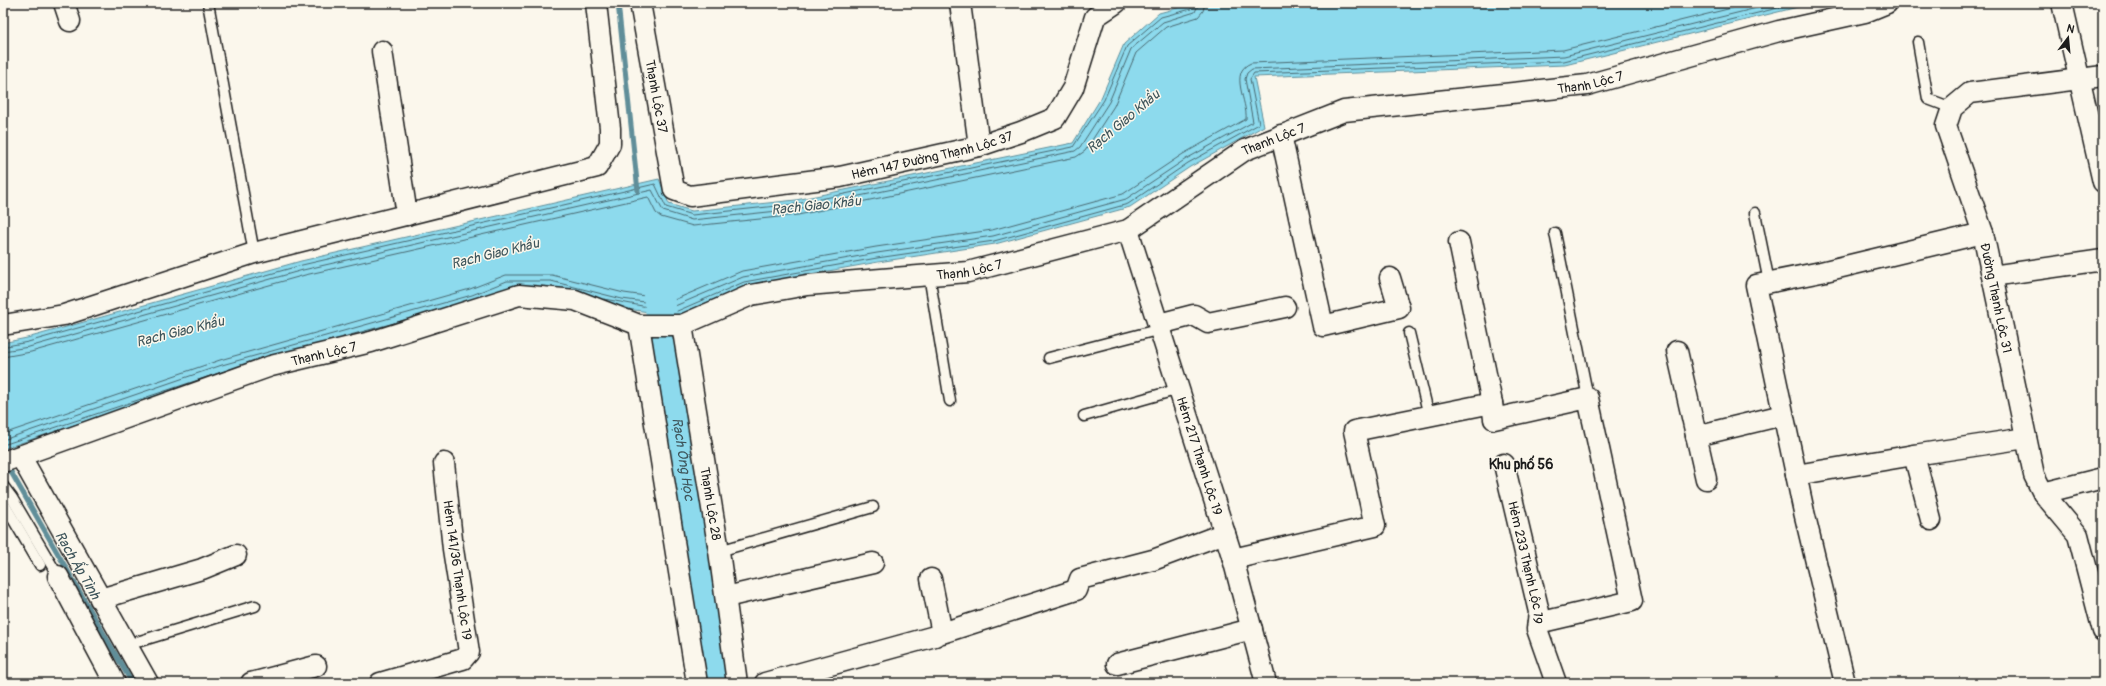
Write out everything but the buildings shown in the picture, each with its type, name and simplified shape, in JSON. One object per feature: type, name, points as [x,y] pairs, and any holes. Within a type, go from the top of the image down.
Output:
[{"type":"street","points":[[64,3],[70,21]]},
{"type":"street","points":[[3,325],[64,315],[254,253],[597,167],[610,144],[610,128],[596,3]]},
{"type":"street","name":"Thạnh Lộc 37","points":[[640,3],[674,190]]},
{"type":"street","points":[[960,3],[979,146]]},
{"type":"street","points":[[1087,3],[1091,30]]},
{"type":"street","name":"Hẻm 147 Đường Thạnh Lộc 37","points":[[674,190],[690,196],[840,176],[979,146],[1022,132],[1055,118],[1073,88],[1096,17],[1116,3]]},
{"type":"street","name":"Thạnh Lộc 7","points":[[682,325],[751,295],[807,285],[968,272],[1128,230],[1244,150],[1344,111],[1587,85],[1779,31],[1865,12],[1887,3]]},
{"type":"street","points":[[2062,3],[2103,182]]},
{"type":"street","points":[[382,51],[407,215]]},
{"type":"street","points":[[1952,108],[1970,93],[2103,76]]},
{"type":"street","name":"Đường Thạnh Lộc 31","points":[[1952,108],[1946,126],[1983,232],[2034,475],[2043,493],[2078,536],[2103,631]]},
{"type":"street","points":[[1281,135],[1323,326],[1399,308],[1390,278]]},
{"type":"street","name":"Hẻm 217 Thạnh Lộc 19","points":[[1128,230],[1162,325],[1179,389],[1233,560],[1266,683]]},
{"type":"street","points":[[1845,683],[1796,475],[1756,285],[1829,270],[1983,232]]},
{"type":"street","points":[[1459,242],[1494,419],[1588,398],[1632,601],[1538,623]]},
{"type":"street","points":[[1992,276],[2103,260]]},
{"type":"street","name":"Thạnh Lộc 7","points":[[12,459],[272,366],[371,342],[519,295],[575,300],[639,325]]},
{"type":"street","points":[[1162,325],[1194,315],[1208,323],[1285,307]]},
{"type":"street","points":[[682,325],[639,325],[697,683]]},
{"type":"street","name":"Thạnh Lộc 28","points":[[682,325],[719,550],[737,683]]},
{"type":"street","points":[[1677,351],[1706,479]]},
{"type":"street","points":[[1233,560],[1375,526],[1354,431],[1492,403]]},
{"type":"street","points":[[1696,436],[1784,415]]},
{"type":"street","points":[[1796,475],[2026,438]]},
{"type":"street","points":[[1914,455],[1931,520]]},
{"type":"street","points":[[12,459],[100,599],[148,683]]},
{"type":"street","name":"Hẻm 141/36 Thạnh Lộc 19","points":[[380,683],[463,659],[469,652],[453,549],[444,463]]},
{"type":"street","name":"Hẻm 233 Thạnh Lộc 19","points":[[1504,464],[1539,612],[1537,629],[1555,683]]},
{"type":"street","points":[[2043,493],[2103,478]]},
{"type":"street","points":[[931,579],[942,633],[1076,590],[1080,579],[1153,560],[1225,533]]},
{"type":"street","points":[[100,599],[202,569],[236,555]]},
{"type":"street","points":[[726,597],[874,563]]},
{"type":"street","points":[[58,576],[115,683]]},
{"type":"street","points":[[1117,664],[1252,629]]},
{"type":"street","points":[[765,683],[935,636]]},
{"type":"street","points":[[252,683],[316,666]]},
{"type":"lane","points":[[208,3],[254,253]]},
{"type":"lane","points":[[1918,42],[1928,99],[1952,108]]},
{"type":"lane","points":[[1755,213],[1769,282]]},
{"type":"lane","points":[[1555,233],[1588,398]]},
{"type":"lane","points":[[929,275],[950,401]]},
{"type":"lane","points":[[1049,358],[1162,325]]},
{"type":"lane","points":[[1409,333],[1429,416]]},
{"type":"lane","points":[[1084,416],[1179,389]]},
{"type":"lane","points":[[3,486],[12,498],[58,576]]},
{"type":"lane","points":[[3,502],[40,565]]},
{"type":"lane","points":[[719,550],[873,506]]},
{"type":"lane","points":[[127,645],[255,606]]},
{"type":"water","name":"Rạch Giao Khẩu","points":[[1196,3],[1814,3],[1565,65],[1254,77],[1264,126],[1190,167],[1130,207],[995,244],[878,262],[745,286],[676,316],[621,308],[475,303],[225,374],[3,449],[3,341],[7,342],[27,338],[301,261],[659,179],[669,204],[692,211],[796,200],[1073,143],[1101,98],[1124,44],[1159,13]]},
{"type":"waterway","points":[[618,3],[638,191]]},
{"type":"waterway","name":"Rạch Ông Học","points":[[658,292],[718,683]]},
{"type":"waterway","name":"Rạch Ấp Tình","points":[[7,465],[132,683]]},
{"type":"district","name":"Khu phố 56","points":[[1521,464]]}]
